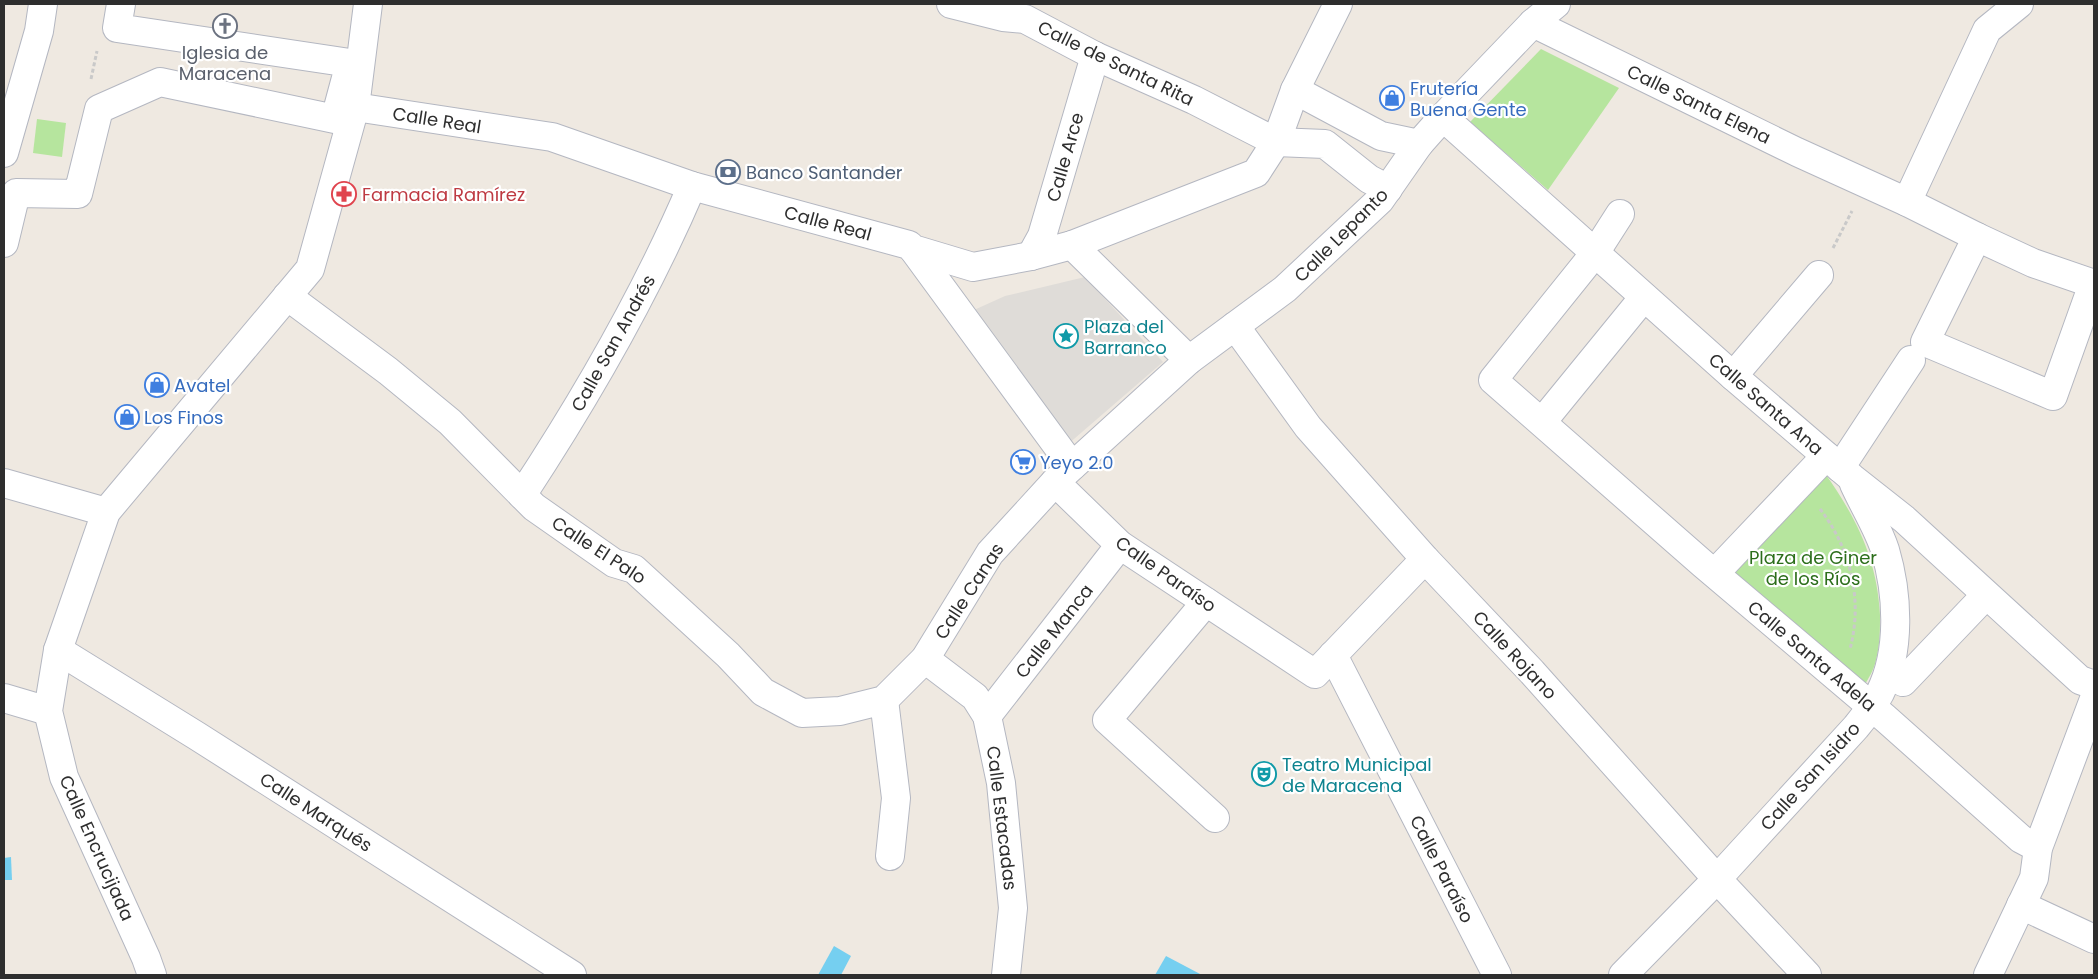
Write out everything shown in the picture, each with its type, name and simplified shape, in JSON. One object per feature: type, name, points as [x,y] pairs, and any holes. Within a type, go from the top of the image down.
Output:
[{"type":"street","points":[[4,125],[8,97],[31,4]]},
{"type":"street","points":[[4,153],[39,31],[43,4]]},
{"type":"street","points":[[4,243],[16,193],[78,194],[99,109],[160,82],[335,119],[350,63],[117,28],[120,4]]},
{"type":"street","name":"Calle Encrucijada","points":[[152,975],[64,777],[48,711],[58,650],[106,512],[310,269],[356,97],[368,4]]},
{"type":"street","name":"Calle de Santa Rita","points":[[951,4],[1005,10],[1095,56],[1194,100],[1276,142]]},
{"type":"street","name":"Calle Real","points":[[356,97],[552,138],[692,186],[909,245],[913,249],[973,267],[1031,256],[1072,245],[1256,173],[1276,142],[1295,90],[1338,4]]},
{"type":"street","name":"Calle Lepanto","points":[[1189,360],[1285,289],[1388,189],[1419,144],[1443,117],[1533,23],[1556,4]]},
{"type":"street","points":[[1907,202],[1987,30],[2019,4]]},
{"type":"street","name":"Calle Santa Elena","points":[[1533,23],[1797,152],[1907,202],[1977,237],[2033,263],[2094,284],[2053,396],[1925,342],[1977,237]]},
{"type":"street","name":"Calle Arce","points":[[1031,256],[1042,236],[1095,56]]},
{"type":"street","points":[[1295,90],[1381,136],[1419,144]]},
{"type":"street","name":"Calle Santa Ana","points":[[1443,117],[1733,376],[1839,467],[1904,519],[2080,680],[2094,685]]},
{"type":"street","points":[[1276,142],[1325,144],[1369,179],[1388,189]]},
{"type":"street","name":"Calle San Andrés","points":[[522,495],[564,431],[617,339],[666,248],[692,186]]},
{"type":"street","points":[[1595,253],[1620,214]]},
{"type":"street","points":[[1072,245],[1189,360]]},
{"type":"street","points":[[913,249],[1063,474]]},
{"type":"street","name":"Calle Santa Adela","points":[[1595,253],[1493,380],[1714,574],[1872,707],[2021,839],[2038,848]]},
{"type":"street","points":[[1733,376],[1819,275]]},
{"type":"street","name":"Calle El Palo","points":[[287,296],[388,371],[450,422],[534,507],[614,564],[634,569],[728,655],[763,692],[802,713],[840,711],[884,700]]},
{"type":"street","points":[[1542,422],[1644,297]]},
{"type":"street","name":"Calle Rojano","points":[[1235,326],[1308,427],[1425,559],[1532,672],[1717,879],[1807,975]]},
{"type":"street","name":"Calle Canas","points":[[925,660],[990,553],[1063,474],[1189,360]]},
{"type":"street","points":[[1714,574],[1800,483],[1839,467],[1911,360]]},
{"type":"street","name":"Calle San Isidro","points":[[1623,975],[1717,879],[1856,727],[1872,707],[1881,691],[1891,662],[1895,626],[1893,590],[1885,550],[1839,467]]},
{"type":"street","name":"Calle Paraíso","points":[[1063,474],[1120,545],[1315,674],[1425,559]]},
{"type":"street","points":[[4,483],[106,512]]},
{"type":"street","name":"Calle Manca","points":[[987,716],[1120,545]]},
{"type":"street","points":[[1903,682],[1986,595]]},
{"type":"street","points":[[1197,596],[1107,720],[1215,818]]},
{"type":"street","name":"Calle Marqués","points":[[58,650],[197,736],[572,975]]},
{"type":"street","name":"Calle Paraíso","points":[[1333,655],[1497,975]]},
{"type":"street","points":[[890,856],[896,798],[884,700],[925,660]]},
{"type":"street","name":"Calle Estacadas","points":[[925,660],[975,697],[987,716],[1001,782],[1012,908],[1006,975]]},
{"type":"street","points":[[4,698],[48,711]]},
{"type":"street","points":[[1988,975],[2034,878],[2038,848],[2094,699]]},
{"type":"street","points":[[2021,904],[2094,938]]},
{"type":"path","points":[[1819,275],[1866,183]]},
{"type":"path","points":[[1800,483],[1827,517],[1845,550],[1855,589],[1856,627],[1842,681]]},
{"type":"green space","points":[[1541,49],[1619,88],[1548,190],[1470,122]]},
{"type":"green space","points":[[37,119],[66,123],[62,157],[33,153]]},
{"type":"green space","name":"Plaza de Giner de los Ríos","points":[[1824,472],[1846,505],[1863,539],[1878,594],[1880,632],[1878,649],[1874,667],[1863,688],[1731,570]]},
{"type":"shaded area","name":"Plaza del Barranco","points":[[1085,277],[1163,362],[1067,445],[974,310],[1005,296]]},
{"type":"water","points":[[11,857],[12,880],[4,880],[4,858]]},
{"type":"water","points":[[834,946],[851,956],[841,975],[818,975]]},
{"type":"water","points":[[1166,956],[1202,975],[1155,975]]},
{"type":"place","name":"Iglesia de Maracena","points":[[225,26]]},
{"type":"place","name":"Frutería Buena Gente","points":[[1392,98]]},
{"type":"place","name":"Banco Santander","points":[[728,172]]},
{"type":"place","name":"Farmacia Ramírez","points":[[344,194]]},
{"type":"place","name":"Plaza del Barranco","points":[[1066,336]]},
{"type":"place","name":"Avatel","points":[[157,385]]},
{"type":"place","name":"Los Finos","points":[[127,417]]},
{"type":"place","name":"Yeyo 2.0","points":[[1023,462]]},
{"type":"place","name":"Teatro Municipal de Maracena","points":[[1264,774]]}]
